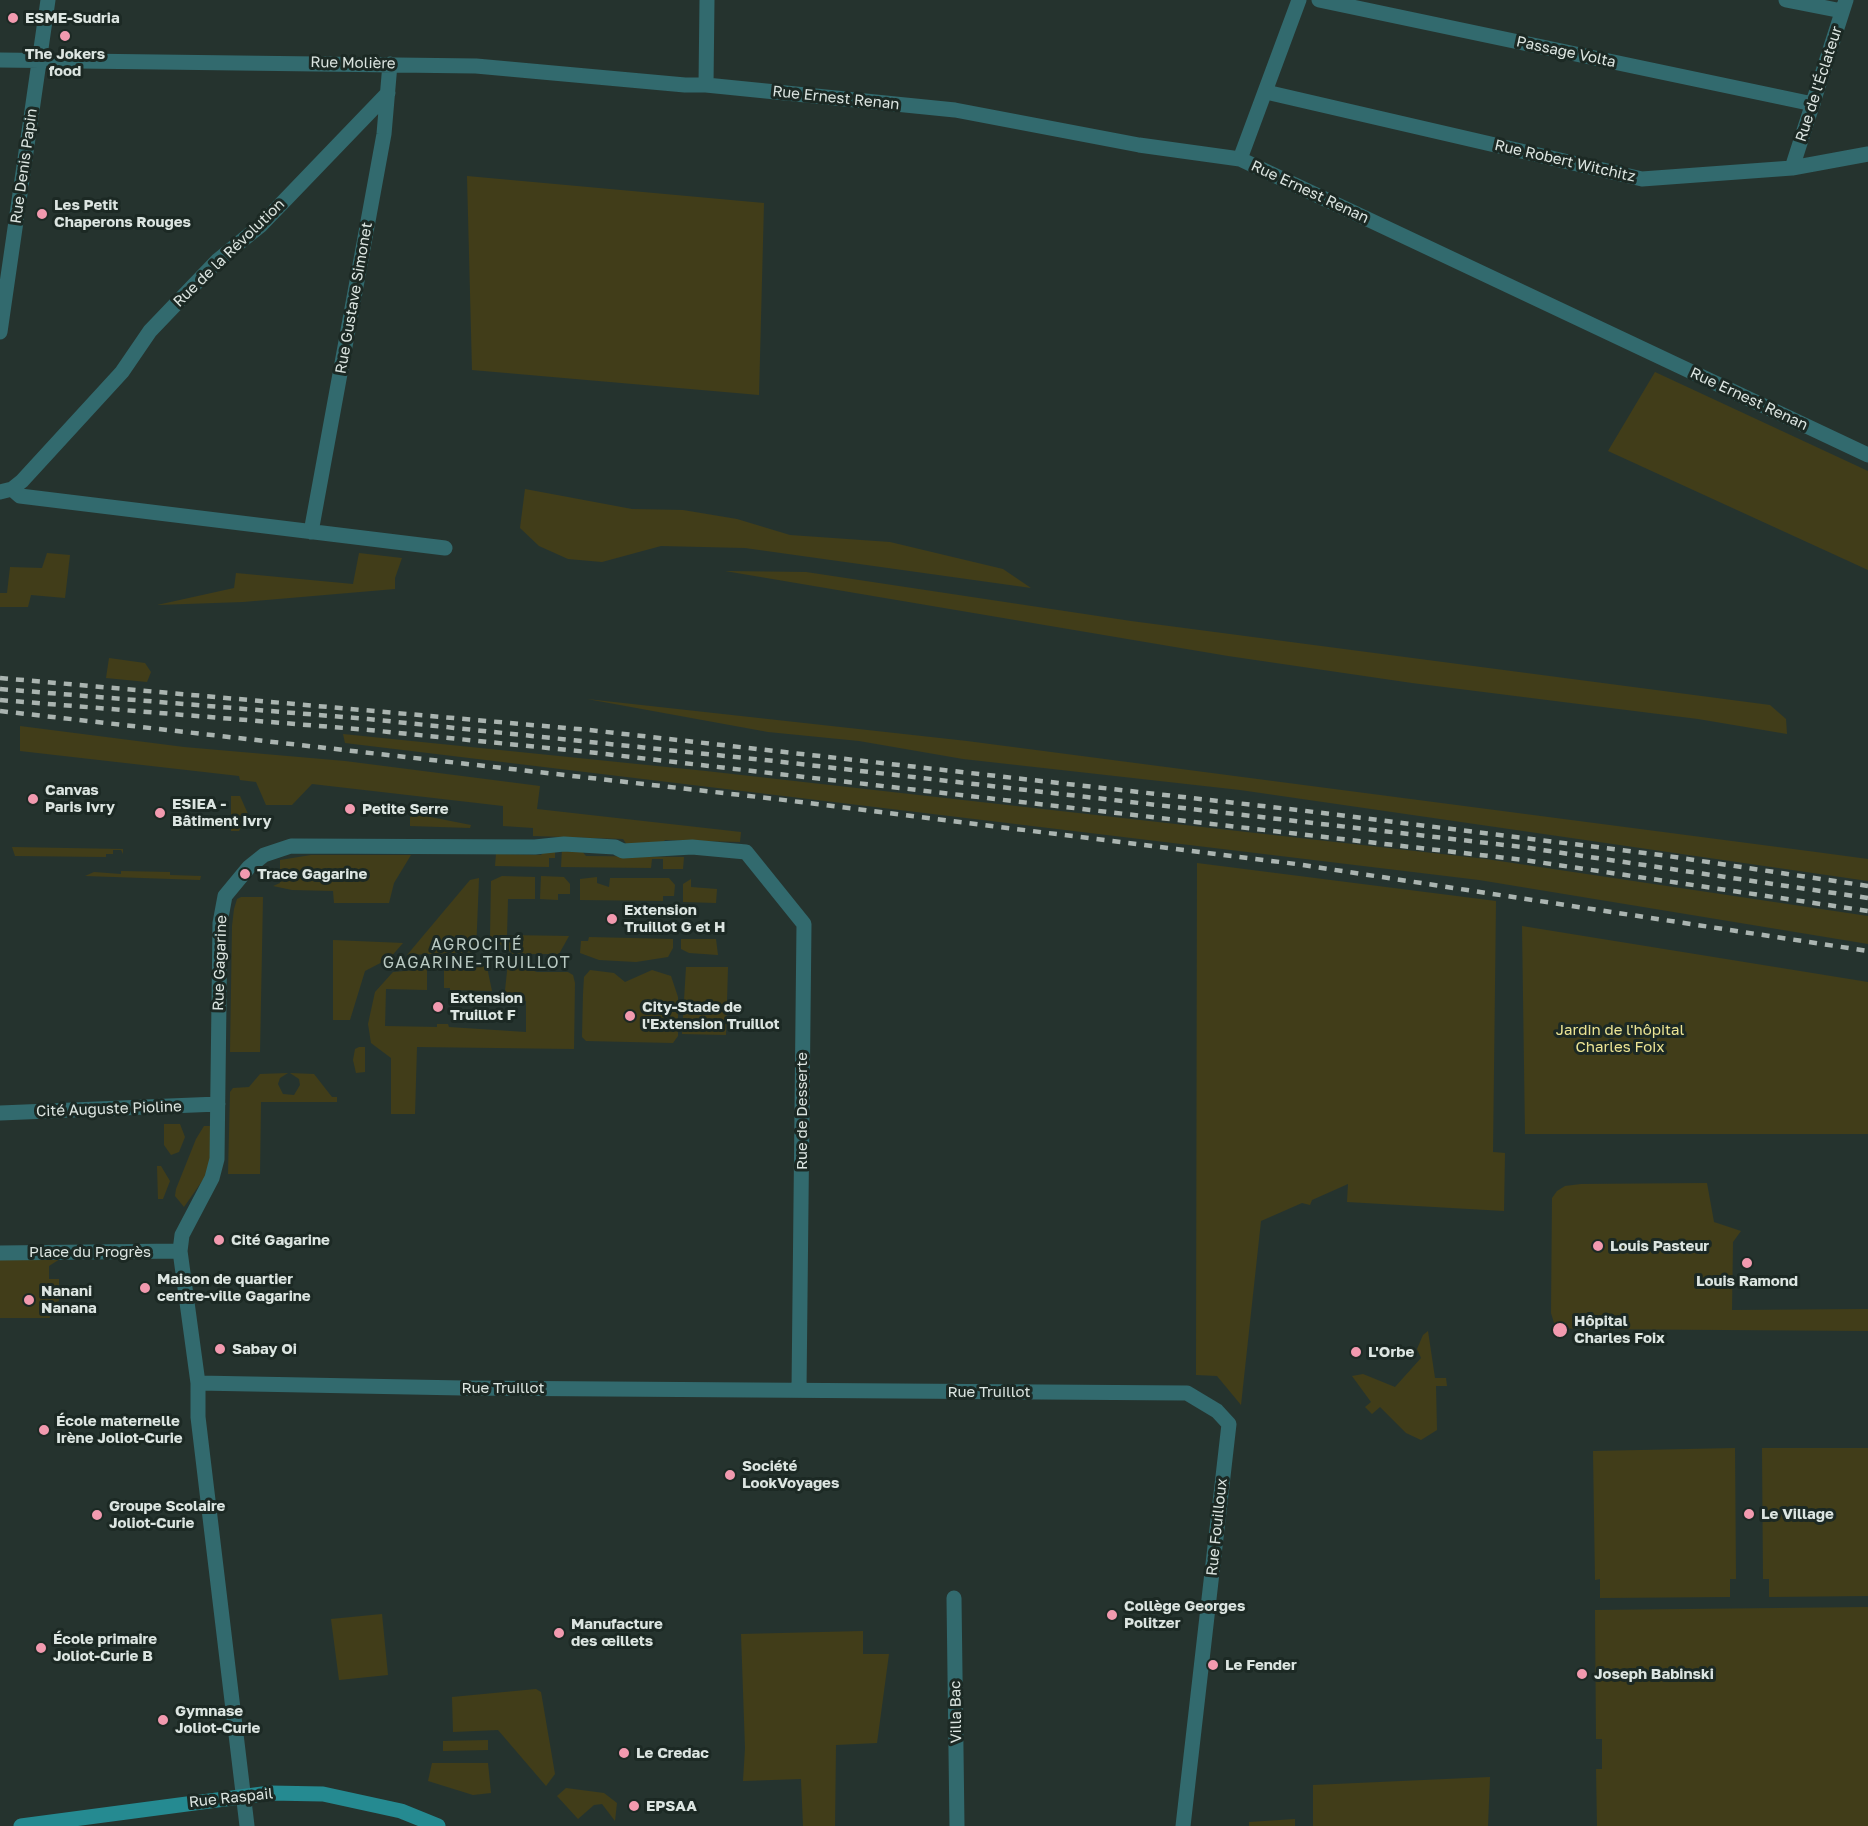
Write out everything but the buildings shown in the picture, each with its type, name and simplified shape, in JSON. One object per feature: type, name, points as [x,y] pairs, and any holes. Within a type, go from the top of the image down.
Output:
[{"type":"street","name":"Rue Denis Papin","points":[[0,332],[48,0]]},
{"type":"street","points":[[706,85],[707,0]]},
{"type":"street","points":[[1240,159],[1299,0]]},
{"type":"street","name":"Passage Volta","points":[[1319,0],[1813,104]]},
{"type":"street","points":[[1786,0],[1844,6]]},
{"type":"street","name":"Rue de l'Éclateur","points":[[1792,168],[1844,6]]},
{"type":"street","name":"Rue Molière","points":[[0,60],[390,63],[476,66],[706,85]]},
{"type":"street","name":"Rue Gustave Simonet","points":[[311,532],[384,134],[390,63]]},
{"type":"street","name":"Rue Ernest Renan","points":[[706,85],[956,110],[1129,143],[1240,159],[1868,455]]},
{"type":"street","name":"Rue Robert Witchitz","points":[[1266,92],[1642,178],[1792,168],[1868,154]]},
{"type":"street","name":"Rue de la Révolution","points":[[6,491],[122,372],[150,331],[218,260],[260,226],[388,93]]},
{"type":"street","points":[[6,491],[20,496],[445,548]]},
{"type":"street","name":"Rue Gagarine","points":[[198,1383],[180,1251],[182,1235],[212,1178],[217,1160],[223,903],[237,878],[264,855],[291,846],[535,847],[546,844],[615,847],[623,850],[692,847],[746,852]]},
{"type":"street","name":"Rue de Desserte","points":[[746,852],[804,924],[799,1390]]},
{"type":"street","name":"Cité Auguste Pioline","points":[[0,1113],[218,1104]]},
{"type":"street","name":"Place du Progrès","points":[[0,1253],[180,1251]]},
{"type":"street","points":[[198,1383],[198,1417],[247,1826]]},
{"type":"street","name":"Rue Truillot","points":[[198,1383],[1187,1393],[1217,1411]]},
{"type":"street","name":"Rue Fouilloux","points":[[1183,1826],[1229,1424],[1217,1411]]},
{"type":"street","name":"Villa Bac","points":[[954,1598],[957,1826]]},
{"type":"street","name":"Rue Raspail","points":[[21,1826],[244,1794],[324,1794],[401,1811],[438,1826]]},
{"type":"green space","points":[[467,176],[764,203],[759,395],[472,370]]},
{"type":"green space","points":[[1655,372],[1868,471],[1868,570],[1608,451]]},
{"type":"green space","points":[[525,489],[632,509],[683,510],[737,519],[790,535],[890,542],[1003,569],[1031,588],[745,548],[661,546],[602,562],[568,559],[539,546],[520,528]]},
{"type":"green space","points":[[47,553],[70,555],[65,598],[31,595],[28,607],[0,607],[0,593],[7,593],[10,567],[42,568]]},
{"type":"green space","points":[[359,553],[402,558],[395,578],[395,589],[243,602],[157,605],[234,588],[236,573],[353,584]]},
{"type":"green space","points":[[725,571],[806,572],[1131,621],[1770,705],[1786,719],[1787,734],[1698,719],[1412,683],[1228,656]]},
{"type":"green space","points":[[109,658],[145,663],[151,672],[147,682],[106,678]]},
{"type":"green space","points":[[587,699],[967,741],[1868,859],[1868,881],[1240,790],[963,759],[859,741],[768,732]]},
{"type":"green space","points":[[20,726],[184,747],[345,761],[540,786],[537,809],[741,832],[740,842],[665,840],[661,845],[627,845],[623,839],[533,836],[533,828],[503,826],[503,806],[312,784],[292,805],[266,805],[256,782],[240,780],[239,776],[20,751]]},
{"type":"green space","points":[[343,734],[706,771],[1486,859],[1868,916],[1868,944],[1479,880],[345,743]]},
{"type":"green space","points":[[231,796],[240,796],[248,814],[239,831],[231,831]]},
{"type":"green space","points":[[415,814],[471,825],[470,828],[410,826],[410,817]]},
{"type":"green space","points":[[12,847],[123,849],[123,854],[121,850],[113,850],[113,854],[106,854],[106,857],[15,856]]},
{"type":"green space","points":[[547,848],[555,848],[555,858],[549,858],[549,867],[495,866],[496,854],[541,855]]},
{"type":"green space","points":[[562,849],[581,850],[586,856],[684,857],[683,869],[663,869],[663,859],[652,859],[651,868],[561,867]]},
{"type":"green space","points":[[311,855],[411,855],[394,883],[389,903],[334,903],[333,891],[292,890],[273,886],[280,883],[280,860]]},
{"type":"green space","points":[[1197,863],[1496,901],[1493,1152],[1505,1153],[1504,1211],[1347,1202],[1348,1184],[1312,1200],[1310,1205],[1302,1203],[1261,1221],[1241,1405],[1217,1376],[1196,1375]]},
{"type":"green space","points":[[121,871],[170,872],[170,875],[201,876],[200,880],[85,876],[94,872],[121,874]]},
{"type":"green space","points":[[502,876],[535,877],[535,899],[508,899],[507,935],[569,936],[559,954],[513,954],[490,937],[491,881]]},
{"type":"green space","points":[[541,876],[564,877],[570,884],[570,894],[558,894],[558,900],[540,899]]},
{"type":"green space","points":[[597,877],[597,883],[609,887],[610,878],[669,878],[675,885],[674,896],[663,896],[663,901],[580,900],[580,879]]},
{"type":"green space","points":[[479,878],[476,952],[407,955],[470,880]]},
{"type":"green space","points":[[691,879],[691,887],[717,889],[716,903],[683,902],[683,884]]},
{"type":"green space","points":[[263,897],[260,1052],[230,1052],[232,926],[237,899]]},
{"type":"green space","name":"Jardin de l'hôpital Charles Foix","points":[[1522,926],[1868,982],[1868,1134],[1525,1134]]},
{"type":"green space","points":[[589,937],[673,939],[673,948],[668,957],[636,962],[599,960],[580,953],[581,941],[588,941]]},
{"type":"green space","points":[[681,939],[716,939],[718,955],[689,953],[681,949]]},
{"type":"green space","points":[[333,940],[403,943],[390,958],[365,971],[350,1020],[333,1020]]},
{"type":"green space","points":[[508,962],[537,972],[568,972],[573,975],[575,983],[574,1049],[417,1047],[415,1114],[391,1114],[391,1058],[371,1043],[368,1024],[375,992],[393,972],[427,969],[427,990],[386,989],[385,1026],[437,1027],[437,1024],[448,1024],[449,1027],[526,1032],[526,1001],[504,1000]]},
{"type":"green space","points":[[481,965],[487,967],[492,991],[444,988],[444,969]]},
{"type":"green space","points":[[686,967],[728,967],[726,1035],[682,1034]]},
{"type":"green space","name":"City-Stade de l'Extension Truillot","points":[[590,970],[614,973],[625,982],[652,970],[671,976],[678,997],[678,1036],[673,1043],[586,1041],[582,1037],[583,994],[584,977]]},
{"type":"green space","points":[[365,1047],[365,1072],[356,1073],[353,1060],[355,1049]]},
{"type":"green space","points":[[288,1073],[280,1078],[278,1084],[283,1094],[294,1095],[300,1085],[299,1079],[290,1073],[314,1074],[332,1097],[337,1097],[337,1102],[261,1102],[260,1174],[228,1174],[230,1092],[233,1088],[249,1087],[260,1074]]},
{"type":"green space","points":[[164,1124],[180,1124],[185,1137],[179,1152],[171,1155],[164,1145]]},
{"type":"green space","points":[[204,1126],[212,1126],[211,1160],[207,1174],[184,1207],[175,1196],[176,1189],[196,1139]]},
{"type":"green space","points":[[157,1166],[161,1166],[170,1181],[163,1199],[158,1199]]},
{"type":"green space","points":[[1707,1183],[1714,1222],[1741,1231],[1733,1242],[1732,1310],[1868,1309],[1868,1331],[1577,1329],[1563,1328],[1554,1323],[1551,1313],[1552,1198],[1557,1191],[1565,1186],[1581,1184]]},
{"type":"green space","points":[[0,1258],[60,1259],[49,1266],[49,1279],[59,1279],[59,1301],[49,1304],[50,1318],[0,1318]]},
{"type":"green space","points":[[1428,1331],[1435,1378],[1446,1378],[1447,1386],[1436,1386],[1437,1430],[1421,1440],[1406,1433],[1380,1407],[1372,1414],[1365,1407],[1371,1402],[1352,1376],[1363,1374],[1395,1387],[1421,1358],[1417,1349],[1423,1335]]},
{"type":"green space","points":[[1735,1448],[1736,1579],[1730,1579],[1730,1597],[1600,1598],[1600,1579],[1595,1580],[1593,1451]]},
{"type":"green space","points":[[1762,1448],[1868,1448],[1868,1596],[1769,1597],[1769,1579],[1763,1579]]},
{"type":"green space","points":[[1868,1607],[1868,1826],[1597,1826],[1596,1769],[1602,1769],[1602,1739],[1596,1739],[1595,1610]]},
{"type":"green space","points":[[382,1614],[388,1675],[339,1680],[331,1619]]},
{"type":"green space","points":[[863,1631],[863,1654],[889,1654],[877,1743],[836,1745],[835,1826],[803,1826],[801,1779],[743,1781],[745,1748],[741,1634]]},
{"type":"green space","points":[[536,1689],[541,1692],[555,1774],[546,1786],[498,1730],[453,1732],[452,1697]]},
{"type":"green space","points":[[488,1740],[488,1750],[443,1751],[443,1741]]},
{"type":"green space","points":[[432,1763],[488,1763],[491,1793],[473,1795],[428,1781]]},
{"type":"green space","points":[[1490,1777],[1488,1826],[1313,1826],[1313,1785]]},
{"type":"green space","points":[[566,1788],[604,1793],[617,1803],[615,1821],[602,1804],[594,1805],[578,1819],[557,1796]]},
{"type":"green space","points":[[1295,1819],[1295,1826],[1249,1826],[1249,1822]]},
{"type":"railway","points":[[0,678],[589,730],[1298,810],[1661,855],[1868,886]]},
{"type":"railway","points":[[0,689],[368,719],[774,761],[1522,847],[1868,898]]},
{"type":"railway","points":[[0,700],[369,730],[588,752],[1524,860],[1868,911]]},
{"type":"railway","points":[[0,711],[776,799],[1296,864],[1868,951]]},
{"type":"place","name":"ESME-Sudria","points":[[13,18]]},
{"type":"place","name":"The Jokers food","points":[[65,36]]},
{"type":"place","name":"Les Petit Chaperons Rouges","points":[[42,214]]},
{"type":"place","name":"Canvas Paris Ivry","points":[[33,799]]},
{"type":"place","name":"Petite Serre","points":[[350,809]]},
{"type":"place","name":"ESIEA - Bâtiment Ivry","points":[[160,813]]},
{"type":"place","name":"Trace Gagarine","points":[[245,874]]},
{"type":"place","name":"Extension Truillot G et H","points":[[612,919]]},
{"type":"place","name":"Extension Truillot F","points":[[438,1007]]},
{"type":"place","name":"City-Stade de l'Extension Truillot","points":[[630,1016]]},
{"type":"place","name":"Cité Gagarine","points":[[219,1240]]},
{"type":"place","name":"Louis Pasteur","points":[[1598,1246]]},
{"type":"place","name":"Louis Ramond","points":[[1747,1263]]},
{"type":"place","name":"Maison de quartier centre-ville Gagarine","points":[[145,1288]]},
{"type":"place","name":"Nanani Nanana","points":[[29,1300]]},
{"type":"place","name":"Hôpital Charles Foix","points":[[1560,1330]]},
{"type":"place","name":"Sabay Oi","points":[[220,1349]]},
{"type":"place","name":"L'Orbe","points":[[1356,1352]]},
{"type":"place","name":"École maternelle Irène Joliot-Curie","points":[[44,1430]]},
{"type":"place","name":"Société LookVoyages","points":[[730,1475]]},
{"type":"place","name":"Le Village","points":[[1749,1514]]},
{"type":"place","name":"Groupe Scolaire Joliot-Curie","points":[[97,1515]]},
{"type":"place","name":"Collège Georges Politzer","points":[[1112,1615]]},
{"type":"place","name":"Manufacture des œillets","points":[[559,1633]]},
{"type":"place","name":"École primaire Joliot-Curie B","points":[[41,1648]]},
{"type":"place","name":"Le Fender","points":[[1213,1665]]},
{"type":"place","name":"Joseph Babinski","points":[[1582,1674]]},
{"type":"place","name":"Gymnase Joliot-Curie","points":[[163,1720]]},
{"type":"place","name":"Le Credac","points":[[624,1753]]},
{"type":"place","name":"EPSAA","points":[[634,1806]]},
{"type":"district","name":"AGROCITÉ GAGARINE-TRUILLOT","points":[[477,954]]}]
